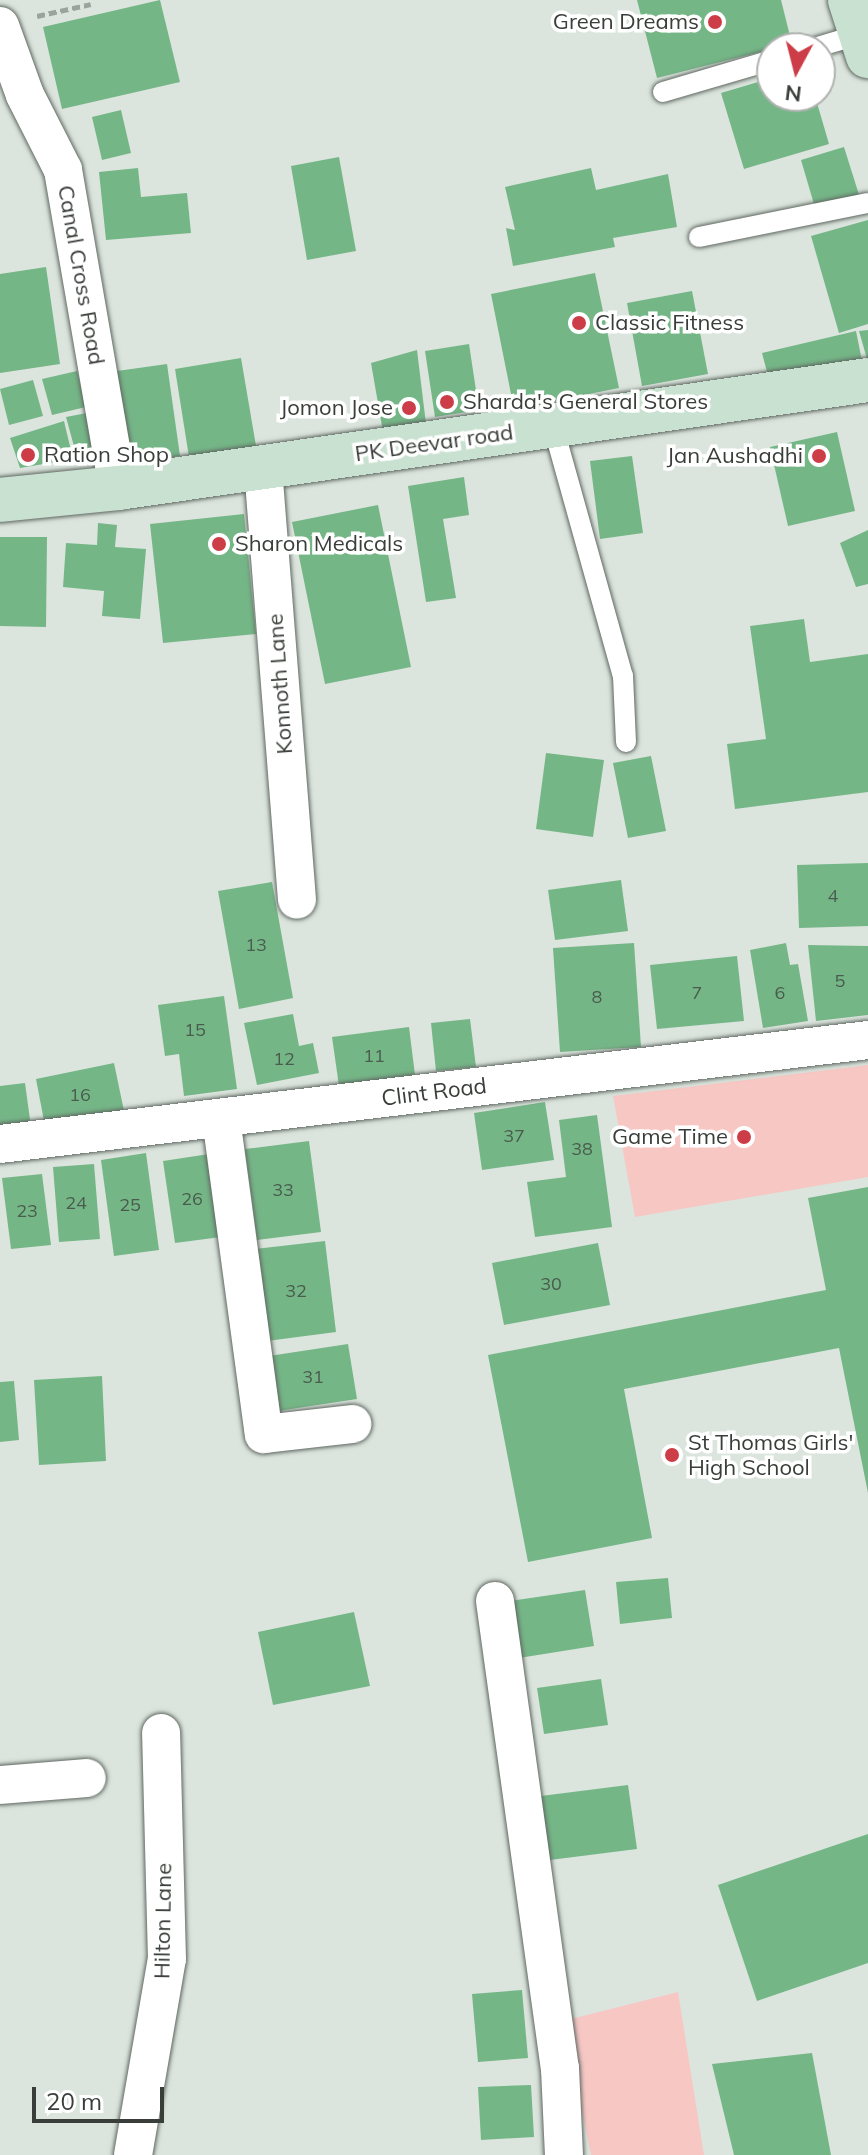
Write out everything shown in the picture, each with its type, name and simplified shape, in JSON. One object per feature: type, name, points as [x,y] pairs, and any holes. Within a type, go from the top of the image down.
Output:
[{"type":"street","name":"Canal Cross Road","points":[[15,22],[25,95],[63,170],[118,488]]},
{"type":"street","name":"PK Deevar road","points":[[0,500],[263,468],[868,380]]},
{"type":"street","name":"Konnoth Lane","points":[[263,468],[297,900]]},
{"type":"street","name":"Clint Road","points":[[0,1144],[868,1040]]},
{"type":"street","points":[[221,1118],[264,1434],[352,1424]]},
{"type":"street","points":[[495,1601],[560,2068],[564,2155]]},
{"type":"street","name":"Hilton Lane","points":[[133,2155],[167,1959],[161,1733]]},
{"type":"street","points":[[0,1785],[87,1778]]},
{"type":"lane","points":[[836,39],[859,30]]},
{"type":"lane","points":[[663,92],[756,65]]},
{"type":"lane","points":[[699,237],[868,203]]},
{"type":"lane","points":[[553,426],[623,676],[626,742]]},
{"type":"path","points":[[15,22],[91,4]]},
{"type":"shaded area","name":"Game Time","points":[[868,1065],[868,1177],[635,1217],[613,1096]]},
{"type":"shaded area","points":[[678,1992],[704,2155],[591,2155],[563,2021]]},
{"type":"building","points":[[160,0],[180,82],[62,109],[43,27]]},
{"type":"building","name":"Green Dreams","points":[[637,0],[781,0],[789,32],[756,32],[756,53],[657,78]]},
{"type":"building","points":[[756,83],[756,112],[820,112],[829,144],[744,169],[721,93]]},
{"type":"building","points":[[121,110],[131,153],[102,160],[92,117]]},
{"type":"building","points":[[844,147],[860,198],[816,211],[801,160]]},
{"type":"building","points":[[339,157],[356,251],[307,260],[291,166]]},
{"type":"building","points":[[138,168],[141,197],[187,193],[191,233],[106,240],[99,172]]},
{"type":"building","points":[[591,168],[596,190],[668,174],[677,227],[613,238],[615,247],[513,266],[506,228],[515,230],[505,187]]},
{"type":"building","points":[[868,220],[868,324],[839,333],[811,236]]},
{"type":"building","points":[[46,267],[60,364],[0,373],[0,274]]},
{"type":"building","points":[[595,273],[619,388],[514,409],[491,294]]},
{"type":"building","points":[[692,291],[708,374],[642,386],[627,303]]},
{"type":"building","points":[[868,330],[868,359],[867,359],[859,331]]},
{"type":"building","points":[[856,331],[863,366],[771,387],[762,353]]},
{"type":"building","points":[[469,344],[479,410],[435,417],[425,351]]},
{"type":"building","points":[[417,350],[426,424],[383,432],[371,363]]},
{"type":"building","points":[[241,358],[256,446],[189,457],[175,369]]},
{"type":"building","points":[[167,364],[180,456],[130,463],[117,371]]},
{"type":"building","points":[[77,371],[86,407],[52,415],[42,379]]},
{"type":"building","points":[[33,380],[43,416],[9,425],[0,389]]},
{"type":"building","points":[[92,412],[101,455],[78,461],[66,417]]},
{"type":"building","points":[[64,421],[73,459],[20,468],[10,438]]},
{"type":"building","points":[[837,432],[855,511],[788,526],[770,447]]},
{"type":"building","points":[[632,456],[643,533],[600,539],[590,461]]},
{"type":"building","points":[[464,477],[469,515],[443,519],[456,598],[426,602],[408,486]]},
{"type":"building","points":[[378,505],[411,667],[325,684],[292,522]]},
{"type":"building","points":[[244,514],[256,634],[163,643],[150,524]]},
{"type":"building","points":[[98,523],[117,525],[115,547],[146,549],[140,619],[102,616],[104,591],[63,587],[66,543],[97,545]]},
{"type":"building","points":[[868,530],[868,584],[856,587],[840,543]]},
{"type":"building","points":[[0,537],[47,537],[46,627],[0,626]]},
{"type":"building","points":[[804,619],[810,662],[868,654],[868,792],[735,809],[727,744],[766,739],[750,626]]},
{"type":"building","points":[[546,753],[604,760],[593,837],[536,829]]},
{"type":"building","points":[[651,756],[666,831],[628,838],[613,763]]},
{"type":"building","points":[[868,863],[868,926],[799,928],[797,865]]},
{"type":"building","points":[[621,880],[628,931],[555,940],[548,890]]},
{"type":"building","points":[[272,882],[293,998],[239,1009],[218,891]]},
{"type":"building","points":[[634,943],[641,1047],[560,1052],[553,948]]},
{"type":"building","points":[[786,943],[790,965],[798,964],[808,1021],[763,1028],[750,950]]},
{"type":"building","points":[[808,945],[868,946],[868,1015],[816,1021]]},
{"type":"building","points":[[737,956],[744,1021],[657,1029],[650,965]]},
{"type":"building","points":[[224,996],[237,1089],[184,1096],[179,1054],[165,1056],[158,1005]]},
{"type":"building","points":[[293,1014],[299,1046],[313,1043],[319,1073],[257,1085],[244,1023]]},
{"type":"building","points":[[470,1019],[476,1067],[436,1071],[431,1023]]},
{"type":"building","points":[[409,1027],[415,1075],[339,1086],[332,1037]]},
{"type":"building","points":[[114,1063],[124,1111],[45,1126],[36,1079]]},
{"type":"building","points":[[25,1083],[31,1127],[0,1132],[0,1086]]},
{"type":"building","points":[[545,1102],[554,1160],[482,1170],[474,1113]]},
{"type":"building","points":[[597,1115],[612,1227],[535,1237],[527,1182],[566,1177],[559,1120]]},
{"type":"building","points":[[309,1141],[321,1232],[257,1240],[245,1149]]},
{"type":"building","points":[[146,1153],[159,1250],[114,1256],[101,1160]]},
{"type":"building","points":[[209,1154],[221,1237],[175,1243],[163,1161]]},
{"type":"building","points":[[94,1164],[100,1239],[59,1242],[53,1167]]},
{"type":"building","points":[[42,1174],[51,1245],[11,1249],[2,1178]]},
{"type":"building","name":"St Thomas Girls' High School","points":[[868,1187],[868,1493],[839,1348],[624,1389],[652,1538],[528,1562],[488,1355],[826,1290],[808,1198]]},
{"type":"building","points":[[325,1241],[336,1332],[267,1341],[255,1249]]},
{"type":"building","points":[[598,1243],[610,1305],[504,1325],[492,1263]]},
{"type":"building","points":[[348,1344],[357,1399],[278,1411],[269,1356]]},
{"type":"building","points":[[102,1376],[106,1461],[39,1465],[34,1380]]},
{"type":"building","points":[[14,1381],[19,1440],[0,1442],[0,1382]]},
{"type":"building","points":[[668,1578],[672,1618],[620,1624],[616,1582]]},
{"type":"building","points":[[585,1590],[594,1646],[519,1658],[510,1601]]},
{"type":"building","points":[[354,1612],[370,1686],[273,1705],[258,1632]]},
{"type":"building","points":[[601,1679],[608,1725],[544,1734],[537,1688]]},
{"type":"building","points":[[628,1785],[637,1849],[534,1862],[525,1798]]},
{"type":"building","points":[[868,1834],[868,1963],[757,2001],[718,1885]]},
{"type":"building","points":[[522,1990],[528,2058],[478,2062],[472,1994]]},
{"type":"building","points":[[812,2053],[831,2155],[734,2155],[712,2064]]},
{"type":"building","points":[[531,2085],[534,2137],[481,2140],[478,2087]]},
{"type":"place","name":"Green Dreams","points":[[715,22]]},
{"type":"place","name":"Classic Fitness","points":[[579,323]]},
{"type":"place","name":"Sharda's General Stores","points":[[447,402]]},
{"type":"place","name":"Jomon Jose","points":[[409,408]]},
{"type":"place","name":"Ration Shop","points":[[28,455]]},
{"type":"place","name":"Jan Aushadhi","points":[[819,456]]},
{"type":"place","name":"Sharon Medicals","points":[[219,544]]},
{"type":"place","name":"Game Time","points":[[744,1137]]},
{"type":"place","name":"St Thomas Girls' High School","points":[[672,1455]]}]
